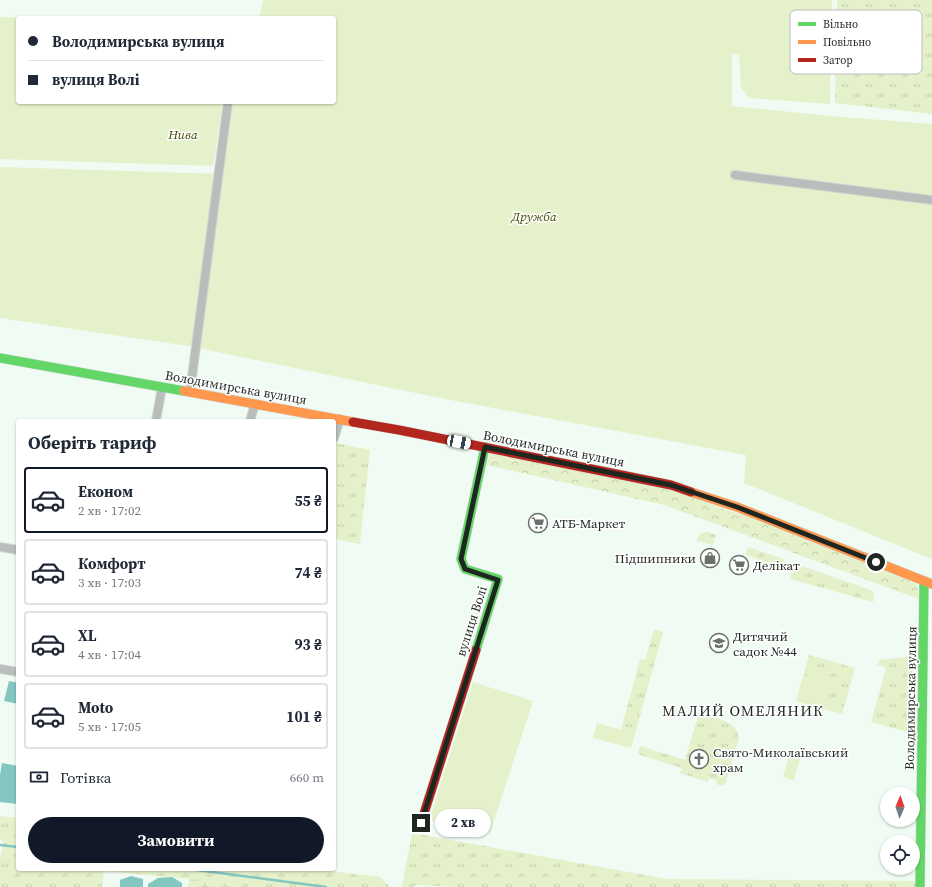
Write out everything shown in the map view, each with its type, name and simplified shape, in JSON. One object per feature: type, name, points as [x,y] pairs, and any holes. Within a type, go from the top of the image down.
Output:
[{"type":"main road","name":"Володимирська вулиця","points":[[0,358],[340,419],[671,485],[737,507],[928,582],[920,887]]},
{"type":"main road","name":"вулиця Волі","points":[[421,823],[498,580],[465,569],[461,559],[485,447]]},
{"type":"street","points":[[190,392],[228,104]]},
{"type":"street","points":[[735,175],[932,200]]},
{"type":"street","points":[[156,419],[162,387]]},
{"type":"street","points":[[251,419],[255,404]]},
{"type":"street","points":[[336,432],[340,419]]},
{"type":"street","points":[[0,547],[16,550]]},
{"type":"street","points":[[0,669],[16,672]]},
{"type":"green space","name":"Дружба","points":[[263,0],[832,0],[832,10],[790,10],[790,74],[831,74],[830,104],[749,98],[741,87],[739,54],[732,54],[732,106],[932,124],[932,559],[744,483],[746,455],[440,398],[188,346],[0,318],[0,167],[223,174],[233,104],[336,104],[336,16],[259,16]]},
{"type":"green space","points":[[837,0],[932,0],[932,114],[835,103],[836,74],[922,74],[922,10],[837,10]]},
{"type":"green space","name":"Нива","points":[[0,17],[16,17],[16,104],[223,104],[213,166],[0,159]]},
{"type":"green space","points":[[336,443],[370,450],[360,544],[336,539]]},
{"type":"green space","points":[[490,453],[670,490],[751,518],[917,584],[919,599],[664,505],[487,465]]},
{"type":"green space","points":[[708,532],[716,535],[713,545],[697,541],[700,534]]},
{"type":"green space","points":[[748,547],[781,558],[784,560],[786,565],[781,567],[745,555]]},
{"type":"green space","points":[[798,566],[802,566],[871,590],[874,594],[873,602],[790,579],[792,573]]},
{"type":"green space","points":[[654,629],[663,632],[635,734],[621,730],[640,659],[645,660]]},
{"type":"green space","points":[[809,655],[855,668],[842,714],[796,701]]},
{"type":"green space","points":[[913,656],[911,733],[871,722],[886,668],[877,665],[879,660]]},
{"type":"green space","points":[[808,671],[832,677],[824,706],[800,699]]},
{"type":"green space","points":[[473,682],[533,701],[490,833],[429,820]]},
{"type":"green space","points":[[699,713],[718,718],[730,724],[738,732],[739,738],[726,782],[721,785],[716,784],[717,781],[709,778],[708,782],[680,773],[682,768],[637,754],[640,746],[685,760]]},
{"type":"green space","points":[[597,723],[635,734],[631,748],[593,738]]},
{"type":"green space","points":[[791,749],[802,752],[794,780],[783,777]]},
{"type":"green space","points":[[0,816],[16,818],[16,871],[104,871],[102,887],[0,887],[0,857],[3,844],[2,840],[0,839]]},
{"type":"green space","points":[[412,833],[667,879],[916,881],[915,887],[455,887],[416,885],[413,887],[402,887]]},
{"type":"green space","points":[[104,871],[330,871],[380,877],[390,887],[251,887],[189,879]]},
{"type":"green space","points":[[189,879],[251,887],[188,887]]},
{"type":"water","points":[[9,681],[16,683],[16,704],[4,701]]},
{"type":"water","points":[[2,763],[16,766],[16,804],[0,802],[0,775]]},
{"type":"water","points":[[131,876],[143,879],[143,887],[120,887],[120,880]]},
{"type":"water","points":[[172,877],[182,883],[182,887],[148,887],[148,884],[158,878]]},
{"type":"waterway","points":[[0,845],[16,847]]},
{"type":"waterway","points":[[204,871],[326,887]]},
{"type":"traffic: fast","points":[[0,358],[184,391]]},
{"type":"traffic: fast","points":[[476,650],[498,579],[465,569],[461,559],[485,447]]},
{"type":"traffic: fast","points":[[920,887],[924,581]]},
{"type":"traffic: slow","points":[[184,391],[353,422]]},
{"type":"traffic: slow","points":[[691,492],[737,507],[932,584]]},
{"type":"traffic: jam","points":[[353,422],[671,485],[691,492]]},
{"type":"traffic: jam","points":[[421,823],[476,650]]},
{"type":"place","name":"АТБ-Маркет","points":[[538,523]]},
{"type":"place","name":"Підшипники","points":[[710,558]]},
{"type":"place","name":"Делікат","points":[[739,565]]},
{"type":"place","name":"Дитячий садок №44","points":[[719,643]]},
{"type":"place","name":"Свято-Миколаївський храм","points":[[699,759]]},
{"type":"district","name":"МАЛИЙ ОМЕЛЯНИК","points":[[743,711]]},
{"type":"route","points":[[421,823],[498,580],[465,569],[461,559],[485,447],[671,485],[737,507],[876,562]]}]
